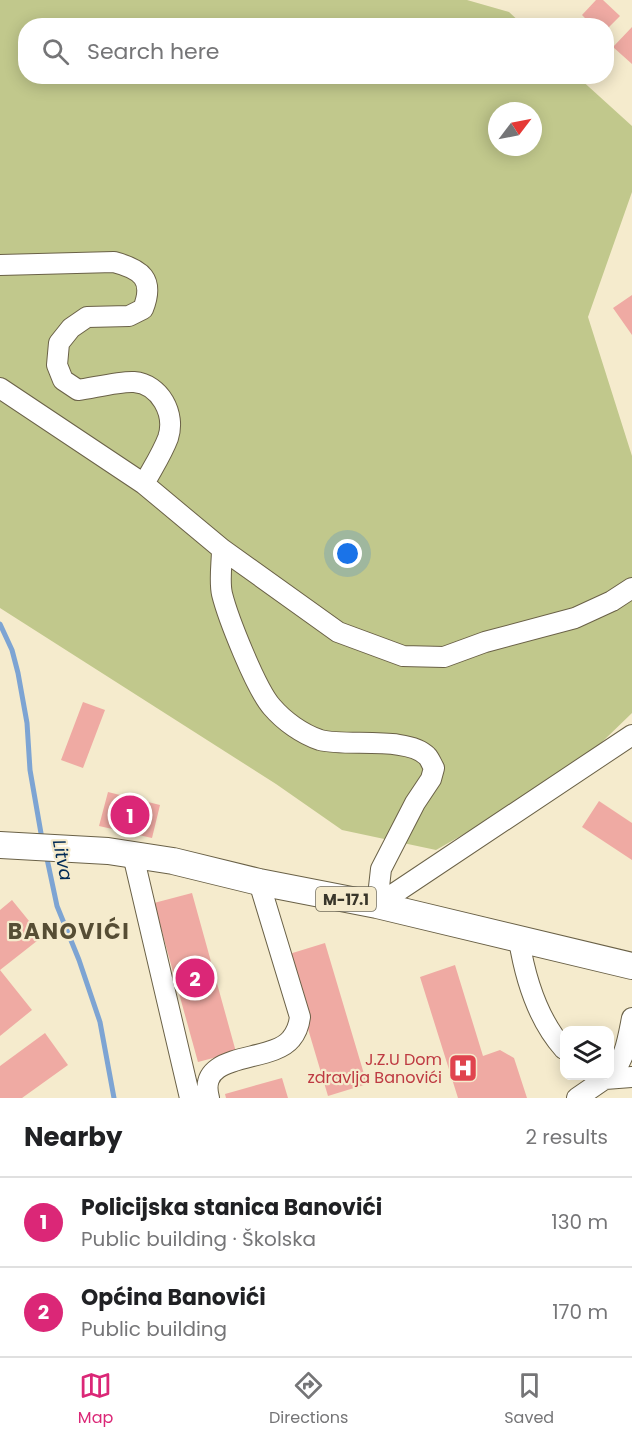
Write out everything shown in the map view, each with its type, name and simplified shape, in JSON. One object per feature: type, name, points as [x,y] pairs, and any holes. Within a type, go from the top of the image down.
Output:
[{"type":"main road","name":"M-17.1","points":[[2,847],[58,847],[173,861],[259,882],[377,904],[632,966]]},
{"type":"street","points":[[0,265],[114,262],[132,267],[144,278],[149,294],[143,309],[129,316],[87,317],[71,328],[59,343],[57,365],[63,380],[78,390],[133,382],[150,387],[162,397],[170,419],[168,437],[144,484]]},
{"type":"street","points":[[0,388],[144,484],[222,549],[338,632],[403,656],[444,657],[485,642],[575,618],[612,601],[632,588]]},
{"type":"street","points":[[222,549],[222,593],[244,652],[271,706],[294,727],[321,740],[378,743],[414,748],[427,756],[434,768],[431,779],[415,803],[381,869],[377,904]]},
{"type":"street","points":[[377,904],[632,735]]},
{"type":"street","points":[[133,855],[189,1098]]},
{"type":"street","points":[[209,1098],[208,1078],[216,1068],[281,1046],[291,1040],[298,1027],[300,1017],[259,882]]},
{"type":"street","points":[[519,939],[523,968],[541,1013],[560,1044]]},
{"type":"street","points":[[614,1074],[625,1048],[632,1018]]},
{"type":"street","points":[[577,1098],[605,1080]]},
{"type":"green space","points":[[0,0],[467,0],[509,12],[515,18],[18,18],[18,84],[586,84],[632,126],[632,192],[588,317],[632,456],[632,713],[569,774],[436,850],[342,830],[276,784],[0,608]]},
{"type":"building","points":[[596,0],[603,0],[620,16],[614,22],[614,18],[585,18],[582,15]]},
{"type":"building","points":[[632,27],[632,64],[614,46]]},
{"type":"building","points":[[632,295],[632,335],[613,308]]},
{"type":"building","points":[[83,702],[105,710],[83,768],[61,760]]},
{"type":"building","points":[[108,792],[160,805],[152,838],[99,826]]},
{"type":"building","points":[[599,801],[632,823],[632,860],[582,827]]},
{"type":"building","points":[[192,893],[236,1052],[198,1062],[154,903]]},
{"type":"building","points":[[12,900],[42,937],[0,970],[0,910]]},
{"type":"building","points":[[325,943],[367,1084],[328,1096],[286,955]]},
{"type":"building","points":[[455,965],[483,1056],[500,1050],[514,1058],[527,1098],[458,1098],[420,977]]},
{"type":"building","points":[[0,970],[32,1010],[0,1036]]},
{"type":"building","points":[[45,1033],[68,1065],[22,1098],[0,1098],[0,1066]]},
{"type":"building","points":[[282,1078],[288,1098],[226,1098],[225,1094]]},
{"type":"waterway","name":"Litva","points":[[0,624],[12,650],[18,673],[27,723],[30,770],[42,839]]},
{"type":"waterway","name":"Litva","points":[[46,854],[57,906],[79,960],[100,1022],[114,1098]]},
{"type":"place","name":"Policijska stanica Banovići","points":[[130,815]]},
{"type":"place","name":"Općina Banovići","points":[[195,978]]},
{"type":"place","name":"J.Z.U Dom zdravlja Banovići","points":[[463,1068]]},
{"type":"district","name":"BANOVIĆI","points":[[69,931]]}]
